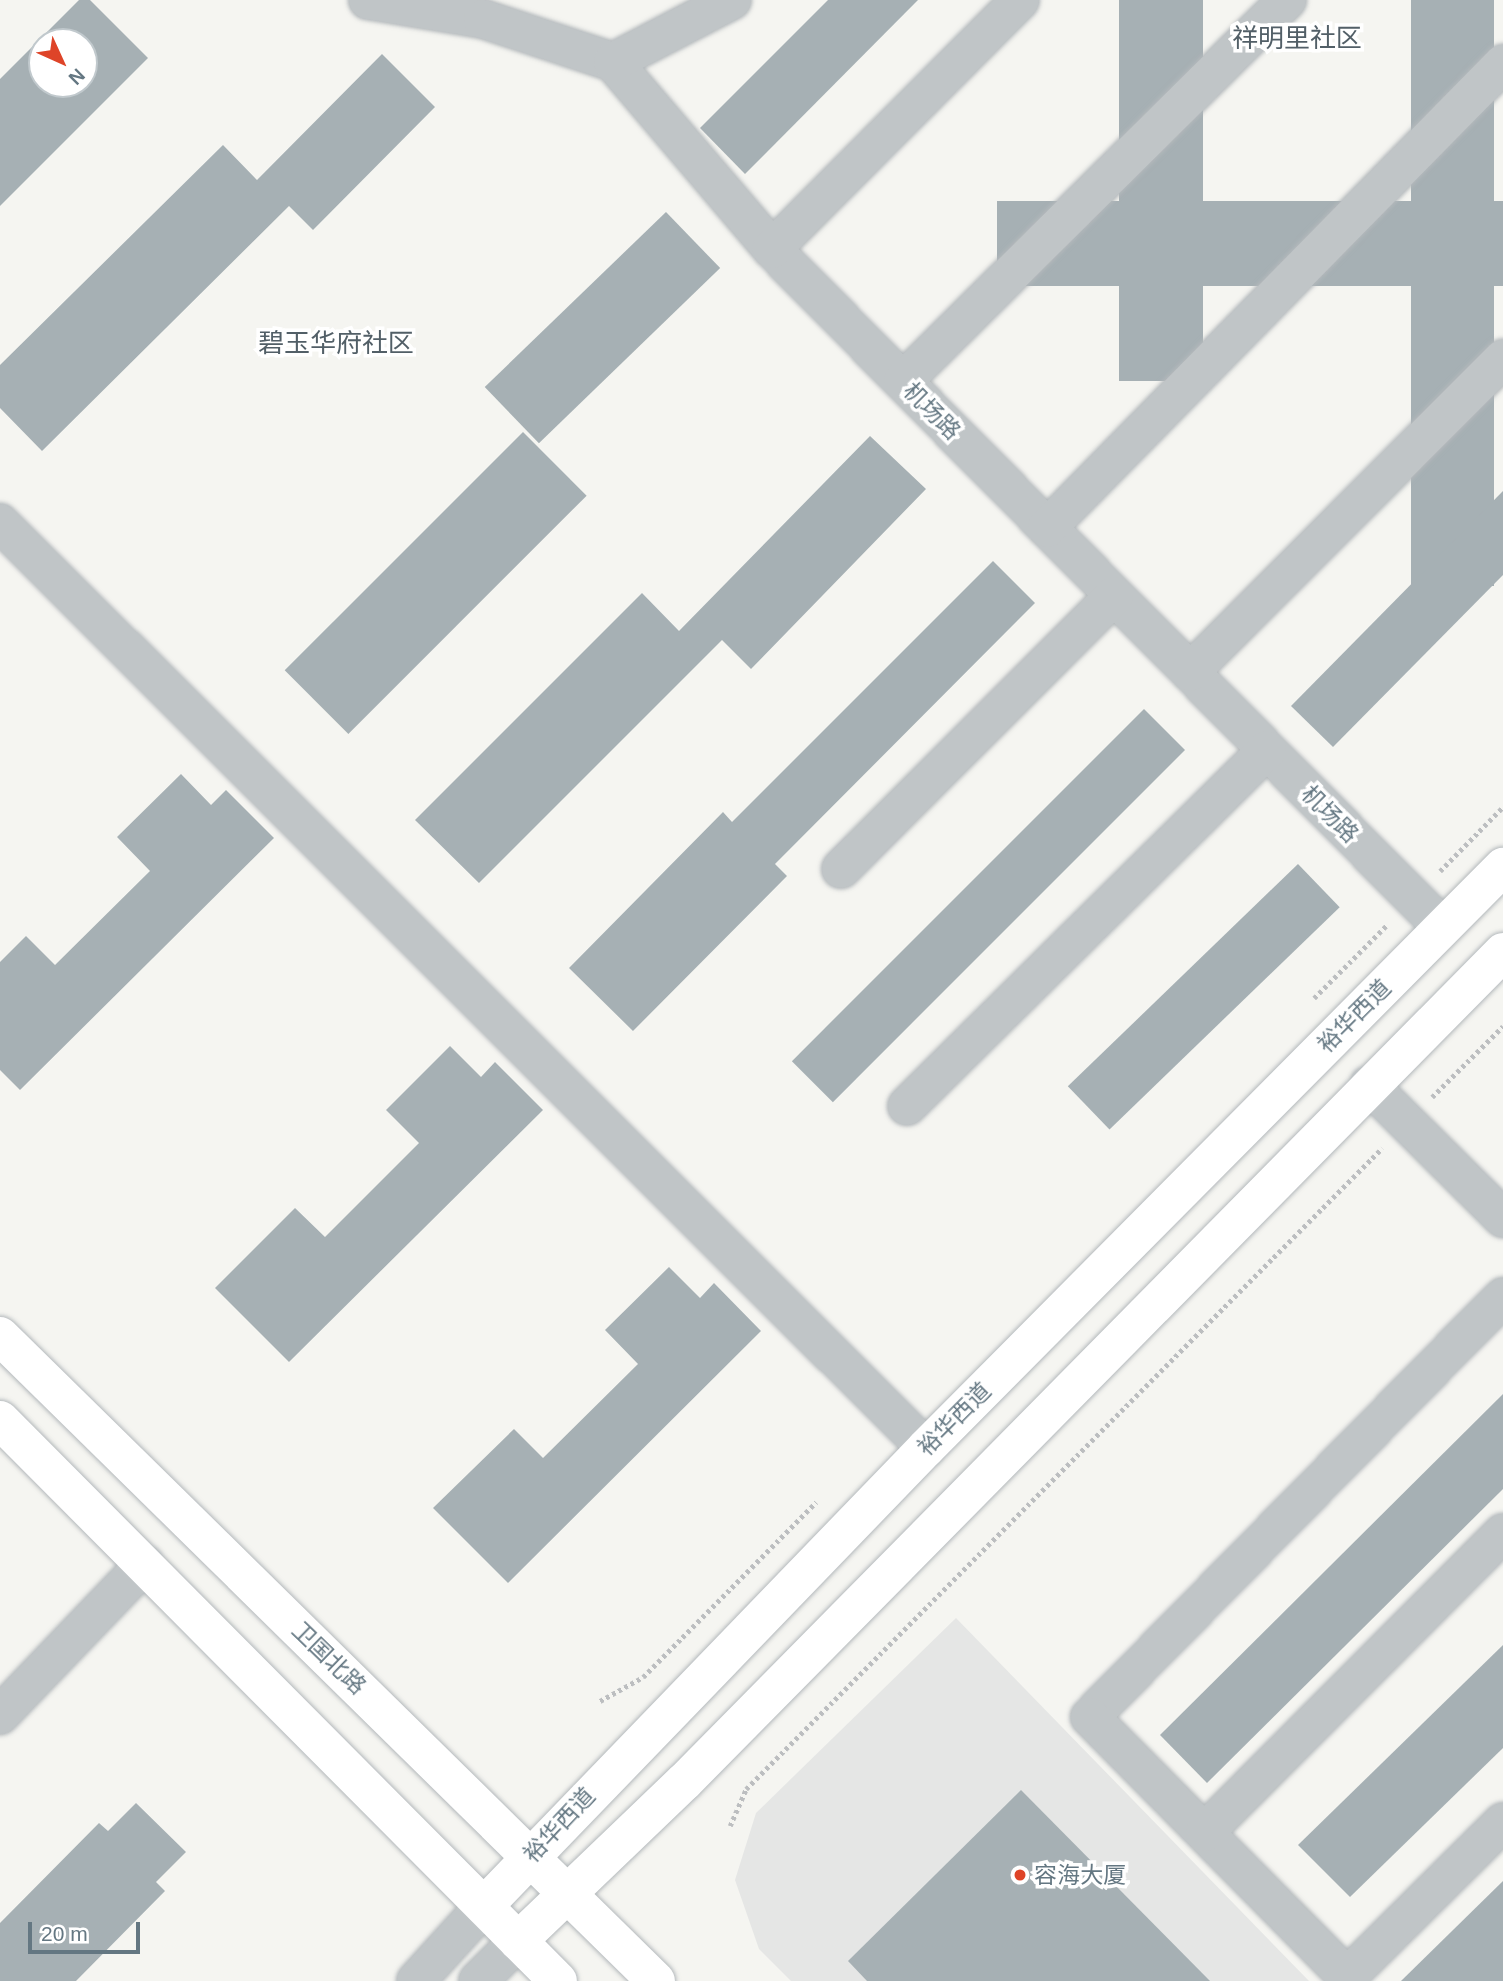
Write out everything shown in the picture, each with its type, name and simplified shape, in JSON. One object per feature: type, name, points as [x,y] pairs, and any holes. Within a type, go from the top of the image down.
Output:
[{"type":"main road","name":"裕华西道","points":[[484,1906],[530,1855],[926,1448],[1503,867]]},
{"type":"main road","points":[[518,1941],[568,1894],[1503,952]]},
{"type":"main road","name":"卫国北路","points":[[0,1336],[656,1981]]},
{"type":"main road","points":[[0,1420],[558,1981]]},
{"type":"street","points":[[368,0],[485,9],[613,62],[733,0]]},
{"type":"street","points":[[772,249],[1020,0]]},
{"type":"street","points":[[903,382],[1287,0]]},
{"type":"street","name":"机场路","points":[[613,62],[772,249],[1442,927]]},
{"type":"street","points":[[1047,528],[1503,64]]},
{"type":"street","points":[[1190,672],[1503,359]]},
{"type":"street","points":[[0,523],[926,1448]]},
{"type":"street","points":[[841,869],[1114,596]]},
{"type":"street","points":[[907,1106],[1267,750]]},
{"type":"street","points":[[1369,1085],[1503,1218]]},
{"type":"street","points":[[1503,1297],[1090,1717],[1347,1976],[1503,1822]]},
{"type":"street","points":[[1205,1832],[1503,1533]]},
{"type":"street","points":[[0,1715],[145,1564]]},
{"type":"street","name":"裕华西道","points":[[416,1981],[484,1906]]},
{"type":"street","points":[[478,1981],[518,1941]]},
{"type":"path","points":[[730,1826],[746,1788],[1503,1026]]},
{"type":"shaded area","points":[[956,1618],[1309,1981],[791,1981],[759,1949],[735,1880],[756,1813]]},
{"type":"building","points":[[79,0],[90,0],[148,58],[0,206],[0,79],[28,51],[28,98],[98,98],[98,28],[51,28]]},
{"type":"building","points":[[828,0],[918,0],[745,174],[700,128]]},
{"type":"building","points":[[1119,0],[1203,0],[1203,381],[1119,381]]},
{"type":"building","points":[[1411,0],[1494,0],[1494,586],[1411,586]]},
{"type":"building","points":[[382,54],[435,107],[313,230],[289,206],[42,451],[0,408],[0,365],[223,145],[257,180]]},
{"type":"building","points":[[997,201],[1503,201],[1503,286],[997,286]]},
{"type":"building","points":[[666,212],[720,268],[539,443],[485,387]]},
{"type":"building","points":[[523,432],[587,496],[348,734],[285,670]]},
{"type":"building","points":[[870,436],[926,489],[751,669],[722,640],[479,883],[415,820],[642,593],[679,631]]},
{"type":"building","points":[[1503,491],[1503,575],[1333,747],[1291,706]]},
{"type":"building","points":[[993,561],[1035,603],[775,864],[787,876],[633,1031],[569,968],[723,812],[732,822]]},
{"type":"building","points":[[1144,709],[1185,750],[833,1102],[792,1061]]},
{"type":"building","points":[[181,774],[211,805],[226,790],[274,838],[20,1090],[0,1070],[0,962],[26,936],[55,965],[150,871],[117,837]]},
{"type":"building","points":[[1298,864],[1340,907],[1109,1129],[1068,1086]]},
{"type":"building","points":[[450,1046],[481,1077],[495,1062],[543,1110],[289,1362],[215,1288],[295,1208],[325,1237],[419,1143],[386,1110]]},
{"type":"building","points":[[669,1267],[700,1298],[714,1283],[761,1331],[508,1583],[433,1508],[514,1429],[543,1458],[638,1364],[605,1330]]},
{"type":"building","points":[[1503,1394],[1503,1489],[1207,1783],[1160,1735]]},
{"type":"building","points":[[1503,1645],[1503,1748],[1350,1897],[1298,1845]]},
{"type":"building","name":"容海大厦","points":[[1021,1790],[1210,1981],[867,1981],[848,1961]]},
{"type":"building","points":[[136,1803],[186,1852],[156,1882],[165,1891],[76,1981],[0,1981],[0,1923],[99,1823],[108,1831]]},
{"type":"building","points":[[1503,1881],[1503,1981],[1401,1981]]},
{"type":"place","name":"容海大厦","points":[[1020,1875]]},
{"type":"district","name":"祥明里社区","points":[[1297,39]]},
{"type":"district","name":"碧玉华府社区","points":[[336,344]]}]
